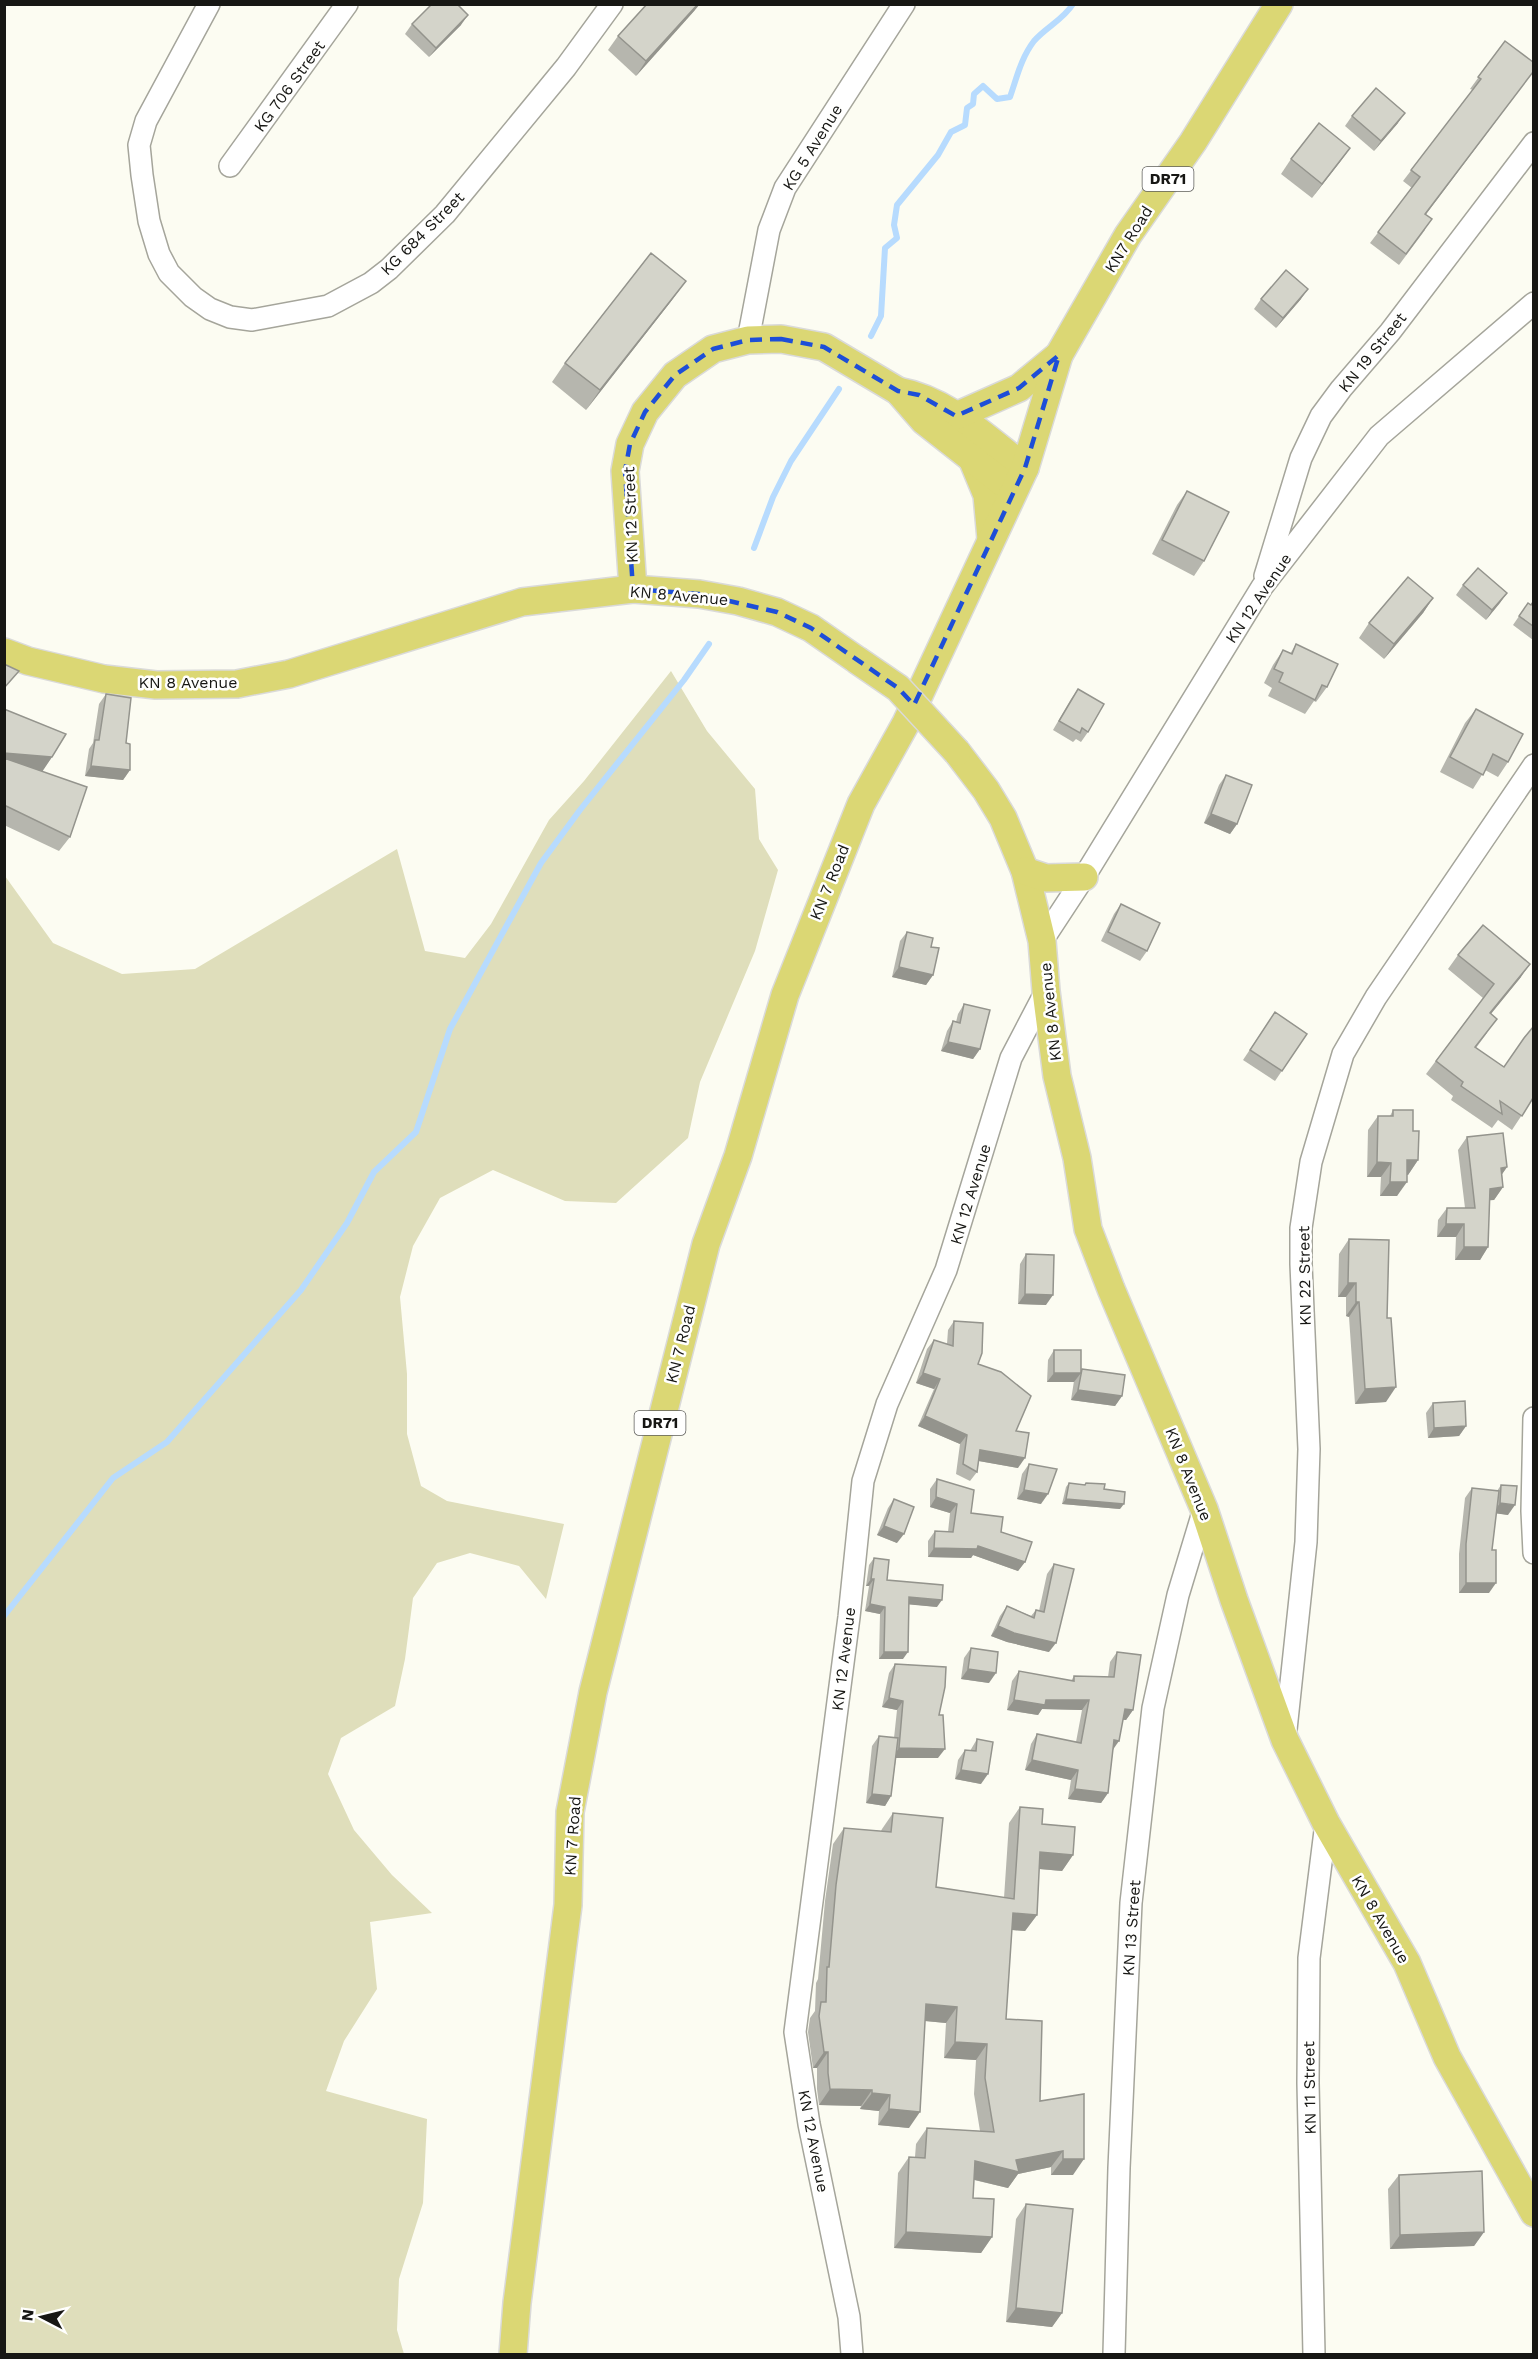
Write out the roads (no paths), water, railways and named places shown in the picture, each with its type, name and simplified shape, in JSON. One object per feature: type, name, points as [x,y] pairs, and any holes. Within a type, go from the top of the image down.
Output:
[{"type":"main road","name":"KN7 Road","points":[[1019,479],[1059,355],[1128,235],[1193,142],[1279,4]]},
{"type":"main road","name":"KN 12 Street","points":[[633,589],[625,471],[630,444],[645,412],[675,375],[713,349],[748,340],[781,339],[824,347],[898,391],[924,421],[973,461],[1019,479]]},
{"type":"main road","points":[[956,416],[1018,388],[1059,355]]},
{"type":"main road","name":"KN 12 Street","points":[[898,391],[919,395],[938,403],[956,416],[1019,479]]},
{"type":"main road","points":[[973,461],[987,495],[991,540]]},
{"type":"main road","name":"KN 7 Road","points":[[513,2355],[518,2292],[568,1905],[570,1812],[593,1692],[706,1244],[738,1156],[785,995],[861,804],[906,723],[1019,479]]},
{"type":"main road","name":"KN 8 Avenue","points":[[4,652],[28,661],[104,679],[156,685],[237,684],[289,674],[522,602],[633,589],[719,597],[777,612],[811,628],[898,687],[957,752],[986,790],[1003,818],[1025,871],[1042,941],[1057,1076],[1077,1158],[1088,1228],[1111,1289],[1204,1509],[1234,1600],[1285,1740],[1326,1823],[1407,1963],[1447,2057],[1533,2213]]},
{"type":"main road","points":[[1025,871],[1046,878],[1084,877]]},
{"type":"street","name":"KG 684 Street","points":[[209,4],[141,134],[140,152],[149,221],[159,254],[169,273],[193,297],[210,309],[230,317],[252,320],[328,306],[371,283],[388,269],[445,214],[566,67],[612,4]]},
{"type":"street","name":"KG 706 Street","points":[[230,166],[347,4]]},
{"type":"street","name":"KG 5 Avenue","points":[[748,340],[769,230],[785,188],[904,4]]},
{"type":"street","name":"KN 19 Street","points":[[1262,587],[1301,458],[1321,416],[1390,332],[1533,143]]},
{"type":"street","name":"KN 12 Avenue","points":[[1042,941],[1084,877],[1262,587],[1379,436],[1533,303]]},
{"type":"street","name":"KN 22 Street","points":[[1285,1740],[1306,1542],[1310,1449],[1301,1264],[1302,1228],[1311,1162],[1343,1054],[1376,997],[1533,765]]},
{"type":"street","name":"KN 12 Avenue","points":[[852,2355],[849,2318],[809,2124],[795,2032],[849,1617],[862,1481],[886,1404],[946,1270],[1011,1059],[1046,992]]},
{"type":"street","points":[[1533,1418],[1533,1553]]},
{"type":"street","name":"KN 13 Street","points":[[1114,2355],[1119,2168],[1131,1903],[1153,1708],[1178,1595],[1204,1509]]},
{"type":"street","name":"KN 11 Street","points":[[1314,2355],[1308,2083],[1309,1958],[1326,1823]]},
{"type":"waterway","points":[[871,336],[881,316],[885,248],[897,238],[894,225],[897,205],[938,155],[951,132],[965,125],[967,108],[973,104],[974,94],[983,86],[997,99],[1010,97],[1020,68],[1034,41],[1073,4]]},
{"type":"waterway","points":[[754,548],[773,497],[791,461],[839,389]]},
{"type":"waterway","points":[[4,1616],[113,1478],[167,1442],[301,1290],[347,1223],[374,1172],[416,1132],[450,1029],[541,863],[580,810],[684,680],[709,644]]}]
